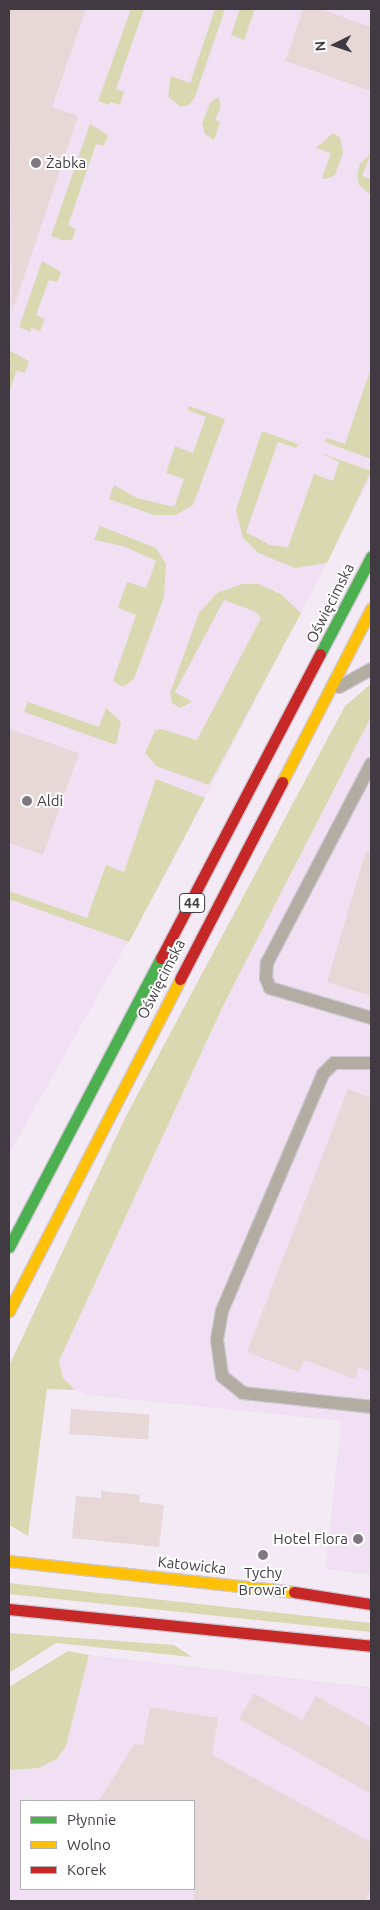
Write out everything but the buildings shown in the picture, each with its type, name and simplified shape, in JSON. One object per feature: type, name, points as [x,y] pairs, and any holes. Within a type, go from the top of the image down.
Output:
[{"type":"main road","name":"Oświęcimska","points":[[9,1247],[371,557]]},
{"type":"main road","name":"Oświęcimska","points":[[9,1311],[371,609]]},
{"type":"main road","points":[[9,1552],[25,1563]]},
{"type":"main road","name":"Katowicka","points":[[9,1561],[266,1588],[371,1604]]},
{"type":"main road","points":[[10,1610],[371,1646]]},
{"type":"lane","points":[[326,696],[371,669]]},
{"type":"lane","points":[[371,764],[267,963],[266,978],[270,988],[371,1018]]},
{"type":"lane","points":[[371,1063],[334,1062],[323,1074],[222,1311],[218,1340],[222,1376],[243,1393],[371,1407]]},
{"type":"shaded area","points":[[9,9],[371,9],[371,477],[166,874],[9,1154]]},
{"type":"shaded area","points":[[131,9],[144,9],[116,89],[124,92],[120,105],[111,102],[109,105],[98,101]]},
{"type":"shaded area","points":[[215,9],[225,9],[195,97],[189,105],[180,107],[168,96],[171,76],[190,83]]},
{"type":"shaded area","points":[[240,9],[255,9],[244,40],[231,35]]},
{"type":"shaded area","points":[[218,97],[221,106],[215,120],[220,122],[214,140],[205,134],[202,123],[210,103]]},
{"type":"shaded area","points":[[90,124],[108,135],[104,146],[96,144],[68,225],[76,229],[72,240],[62,240],[51,236]]},
{"type":"shaded area","points":[[333,133],[340,138],[343,153],[335,175],[326,179],[322,178],[331,153],[316,148]]},
{"type":"shaded area","points":[[371,154],[362,176],[371,179],[371,195],[359,185],[357,176],[360,164]]},
{"type":"shaded area","points":[[42,261],[61,272],[57,282],[49,280],[36,315],[45,319],[40,331],[31,328],[30,332],[19,327]]},
{"type":"shaded area","points":[[10,351],[29,361],[25,373],[17,370],[9,393]]},
{"type":"shaded area","points":[[371,368],[371,459],[325,442],[327,438],[345,444]]},
{"type":"shaded area","points":[[189,406],[225,419],[193,505],[176,515],[154,515],[109,499],[114,485],[137,498],[174,507],[184,479],[166,473],[175,446],[193,453],[206,417],[188,410]]},
{"type":"shaded area","points":[[262,431],[298,444],[296,448],[278,442],[246,532],[270,545],[288,547],[314,474],[333,481],[339,462],[321,453],[371,471],[327,563],[295,568],[258,553],[243,538],[236,510]]},
{"type":"shaded area","points":[[100,526],[156,548],[166,564],[164,597],[134,679],[123,687],[113,681],[136,615],[118,608],[127,582],[146,588],[156,561],[123,546],[94,540]]},
{"type":"shaded area","points":[[242,584],[258,584],[281,594],[301,613],[209,785],[156,766],[145,753],[155,731],[161,729],[197,740],[261,618],[256,612],[224,600],[175,692],[192,702],[180,708],[172,703],[170,693],[199,613],[217,593]]},
{"type":"shaded area","points":[[371,684],[371,717],[223,1006],[59,1361],[63,1378],[75,1390],[47,1389],[28,1536],[9,1525],[9,1366],[126,1116],[345,706]]},
{"type":"shaded area","points":[[28,702],[99,727],[106,708],[121,722],[116,745],[24,712]]},
{"type":"shaded area","points":[[371,717],[371,1575],[326,1569],[341,1421],[88,1395],[75,1390],[63,1378],[59,1361],[223,1006]]},
{"type":"shaded area","points":[[156,779],[205,798],[129,942],[9,899],[9,891],[87,918],[106,865],[124,872]]},
{"type":"shaded area","points":[[9,1583],[371,1623],[371,1632],[9,1594]]},
{"type":"shaded area","points":[[9,1633],[174,1645],[192,1657],[56,1643],[9,1673]]},
{"type":"shaded area","points":[[68,1651],[89,1655],[66,1746],[57,1759],[39,1768],[9,1770],[9,1687]]},
{"type":"shaded area","points":[[89,1655],[371,1687],[371,1901],[9,1901],[9,1770],[39,1768],[57,1759],[66,1746]]},
{"type":"traffic: fast","points":[[320,654],[371,557]]},
{"type":"traffic: fast","points":[[9,1247],[161,958]]},
{"type":"traffic: slow","points":[[282,782],[371,609]]},
{"type":"traffic: slow","points":[[9,1311],[180,979]]},
{"type":"traffic: slow","points":[[9,1561],[294,1592]]},
{"type":"traffic: jam","points":[[161,958],[320,654]]},
{"type":"traffic: jam","points":[[180,979],[282,782]]},
{"type":"traffic: jam","points":[[294,1592],[371,1604]]},
{"type":"traffic: jam","points":[[9,1609],[371,1646]]},
{"type":"place","name":"Żabka","points":[[36,163]]},
{"type":"place","name":"Aldi","points":[[27,801]]},
{"type":"place","name":"Hotel Flora","points":[[358,1539]]},
{"type":"place","name":"Tychy Browar","points":[[263,1555]]}]
